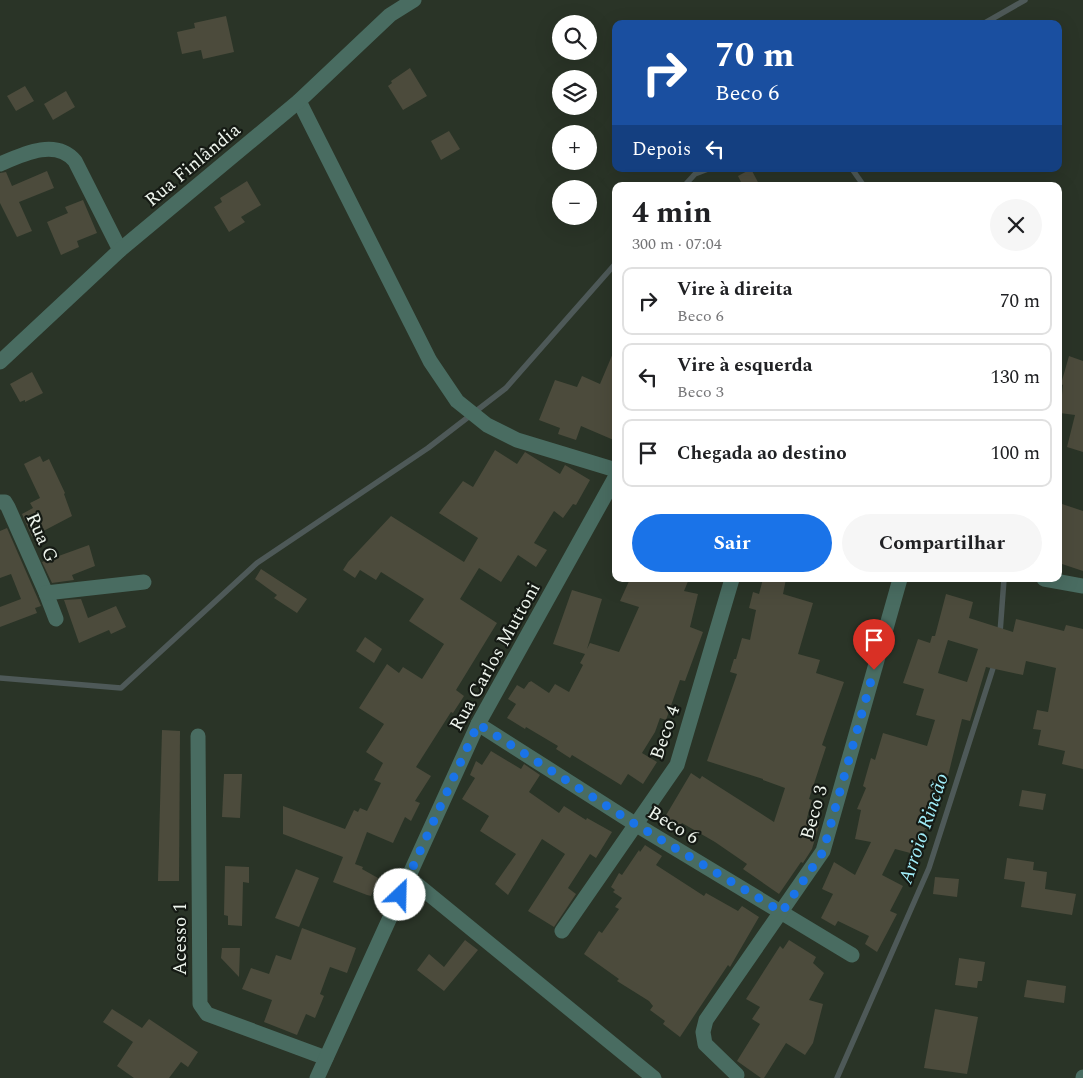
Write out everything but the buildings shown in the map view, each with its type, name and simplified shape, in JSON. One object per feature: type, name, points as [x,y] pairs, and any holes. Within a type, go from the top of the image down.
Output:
[{"type":"street","name":"Rua Finlândia","points":[[0,362],[120,250],[299,101],[390,15],[414,0]]},
{"type":"street","points":[[299,101],[430,361],[457,400],[487,425],[517,440],[612,469]]},
{"type":"street","points":[[0,164],[24,154],[45,150],[60,149],[69,153],[76,161],[120,250]]},
{"type":"street","name":"Rua Carlos Muttoni","points":[[317,1078],[478,724],[612,483]]},
{"type":"street","name":"Rua G","points":[[0,502],[5,502],[8,507],[56,619]]},
{"type":"street","points":[[46,593],[144,582]]},
{"type":"street","name":"Beco 4","points":[[562,931],[677,765],[731,582]]},
{"type":"street","name":"Beco 3","points":[[736,1075],[705,1044],[703,1032],[706,1020],[823,852],[899,582]]},
{"type":"street","points":[[1061,582],[1083,586]]},
{"type":"street","name":"Beco 6","points":[[478,724],[635,824],[852,955]]},
{"type":"street","name":"Acesso 1","points":[[198,736],[200,1004],[207,1014],[326,1058]]},
{"type":"street","points":[[408,877],[654,1078]]},
{"type":"waterway","name":"Arroio Rincão","points":[[990,20],[1025,0]]},
{"type":"waterway","points":[[688,182],[695,174],[700,172]]},
{"type":"waterway","name":"Arroio Rincão","points":[[854,172],[861,182]]},
{"type":"waterway","points":[[0,678],[121,688],[257,563],[428,448],[506,388],[612,268]]},
{"type":"waterway","name":"Arroio Rincão","points":[[1000,633],[1004,582]]},
{"type":"waterway","name":"Arroio Rincão","points":[[837,1078],[929,868],[995,662]]},
{"type":"route","points":[[400,895],[478,724],[635,824],[782,912],[823,852],[874,670]]}]
